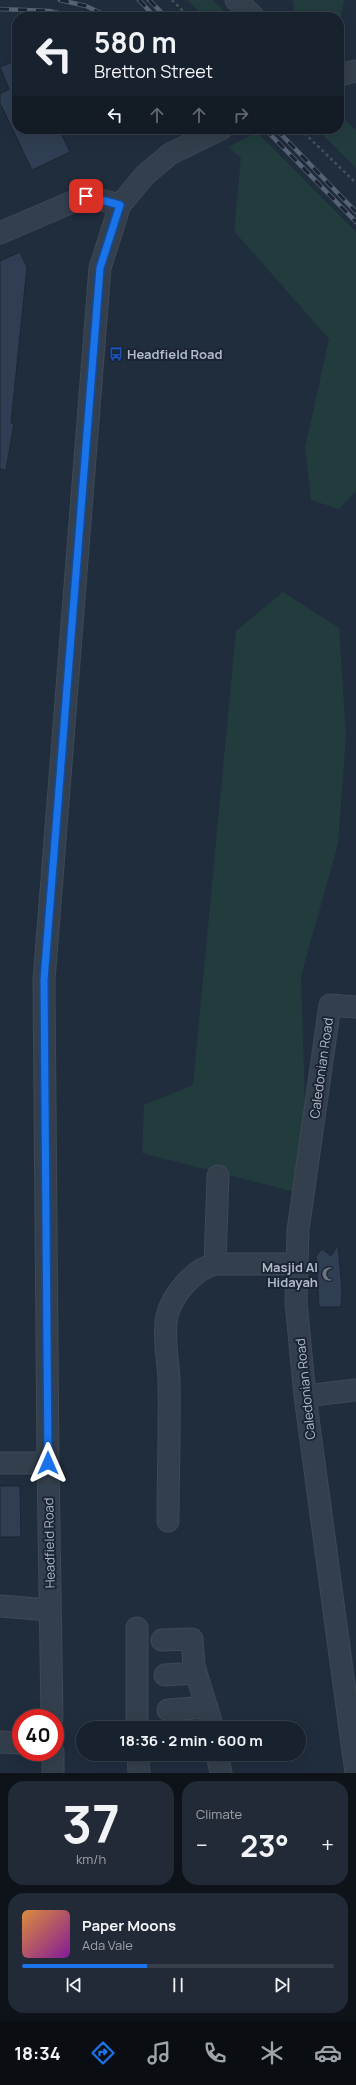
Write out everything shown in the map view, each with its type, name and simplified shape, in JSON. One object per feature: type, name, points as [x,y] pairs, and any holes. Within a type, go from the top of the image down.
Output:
[{"type":"street","points":[[236,0],[249,12]]},
{"type":"street","points":[[344,74],[356,71]]},
{"type":"street","name":"Headfield Road","points":[[52,1709],[49,1610],[44,980],[100,268],[120,205],[146,175],[170,154],[212,134]]},
{"type":"street","points":[[0,233],[86,196],[120,205]]},
{"type":"street","name":"Caledonian Road","points":[[356,1007],[330,1005],[298,1230],[296,1302],[305,1396],[356,1773]]},
{"type":"street","points":[[215,1264],[218,1176]]},
{"type":"street","points":[[168,1520],[169,1381],[165,1330],[174,1298],[200,1270],[215,1264],[297,1264]]},
{"type":"street","points":[[305,1396],[356,1390]]},
{"type":"street","points":[[0,1463],[48,1463]]},
{"type":"street","points":[[0,1606],[49,1610]]},
{"type":"street","points":[[137,1628],[137,1721]]},
{"type":"street","points":[[162,1640],[192,1639],[195,1673],[210,1721]]},
{"type":"street","points":[[165,1675],[195,1673]]},
{"type":"street","points":[[168,1710],[207,1707]]},
{"type":"street","points":[[0,1742],[12,1743]]},
{"type":"street","points":[[53,1761],[54,1773]]},
{"type":"street","points":[[138,1761],[139,1773]]},
{"type":"street","points":[[218,1761],[221,1773]]},
{"type":"path","points":[[172,0],[184,12]]},
{"type":"path","points":[[305,134],[356,183]]},
{"type":"green space","points":[[187,0],[213,0],[225,12],[200,12]]},
{"type":"green space","points":[[293,0],[344,0],[342,12],[294,12]]},
{"type":"green space","points":[[344,119],[356,130],[356,168],[322,134],[344,134]]},
{"type":"green space","points":[[253,134],[259,134],[356,232],[356,491],[339,509],[311,500],[305,448],[329,339],[234,231],[241,158],[228,147]]},
{"type":"green space","points":[[283,592],[339,628],[346,735],[338,844],[301,976],[305,1107],[299,1193],[142,1153],[144,1105],[193,1085],[236,631]]},
{"type":"building","points":[[12,63],[12,128],[0,103],[0,94],[9,89],[0,67]]},
{"type":"building","points":[[15,134],[61,134],[70,152],[32,170]]},
{"type":"building","points":[[20,252],[27,267],[11,423],[14,423],[6,470],[0,469],[0,261]]},
{"type":"building","name":"Masjid Al Hidayah","points":[[338,1245],[342,1289],[341,1307],[319,1307],[316,1256],[322,1249],[331,1256]]},
{"type":"building","points":[[0,1486],[20,1486],[21,1537],[0,1537]]},
{"type":"railway","points":[[60,0],[86,6],[99,12]]},
{"type":"railway","points":[[139,0],[150,12]]},
{"type":"railway","points":[[149,0],[161,12]]},
{"type":"railway","points":[[0,9],[54,12]]},
{"type":"railway","points":[[270,134],[356,222]]},
{"type":"railway","points":[[281,134],[356,212]]},
{"type":"place","name":"Headfield Road","points":[[116,354]]},
{"type":"place","name":"Masjid Al Hidayah","points":[[329,1274]]},
{"type":"route","points":[[48,1463],[44,980],[100,268],[120,205],[86,196]]}]
